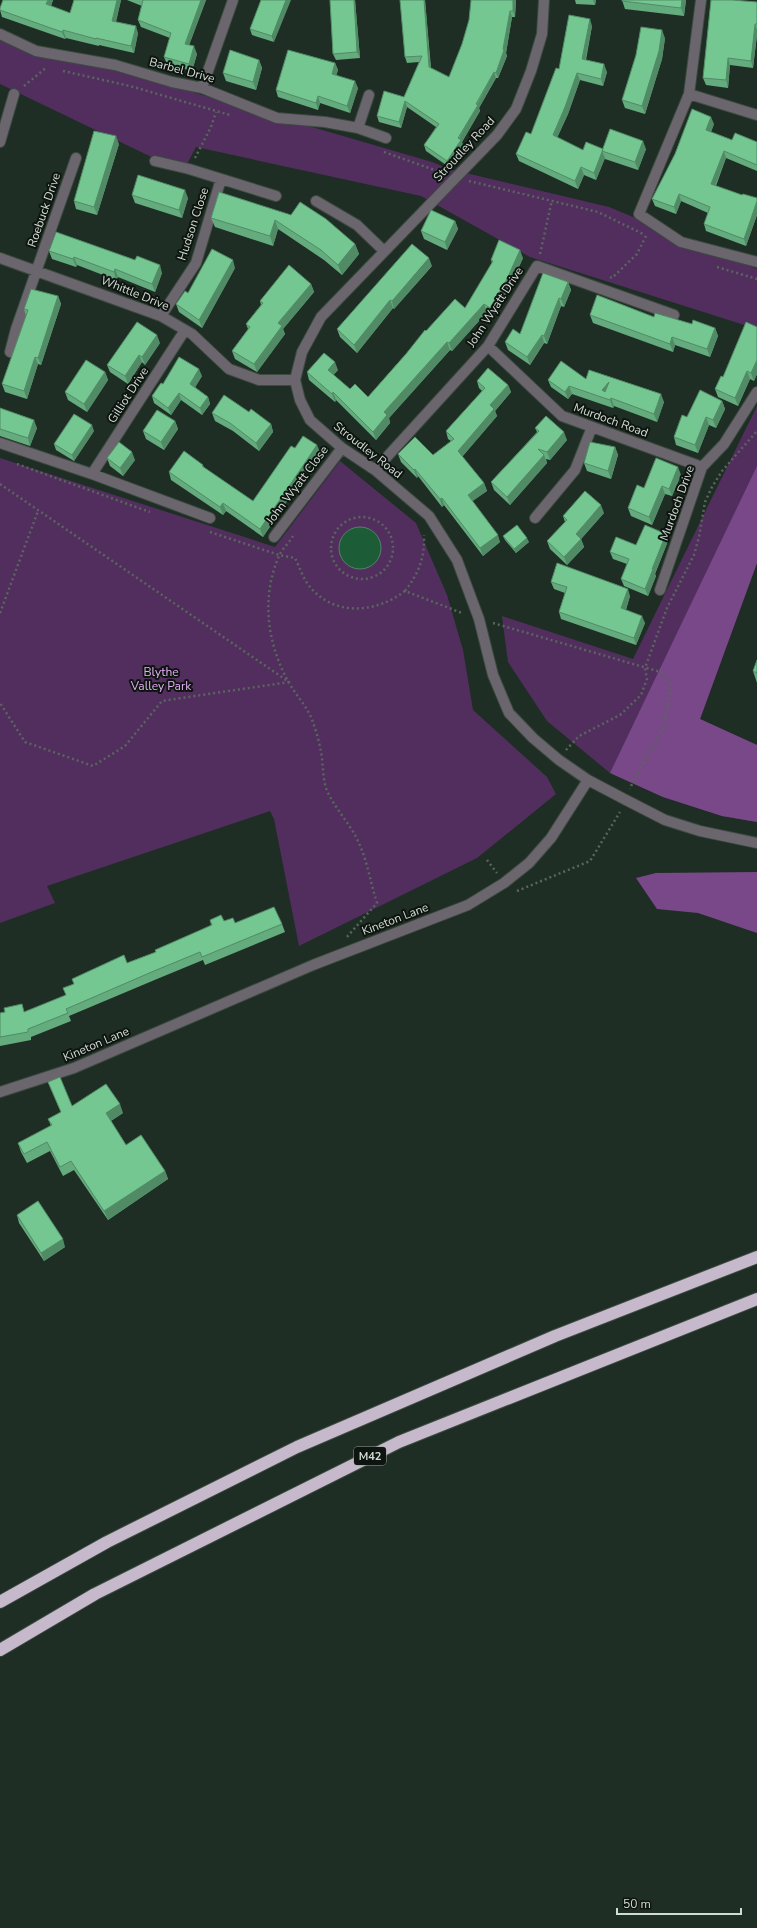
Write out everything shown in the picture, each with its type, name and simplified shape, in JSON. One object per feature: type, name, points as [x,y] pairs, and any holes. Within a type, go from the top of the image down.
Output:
[{"type":"highway","points":[[0,1602],[108,1542],[297,1447],[555,1336],[757,1257]]},
{"type":"highway","name":"M42","points":[[0,1650],[95,1594],[399,1442],[757,1299]]},
{"type":"street","points":[[202,88],[233,0]]},
{"type":"street","name":"Stroudley Road","points":[[544,0],[542,34],[531,71],[516,109],[497,135],[321,317],[302,352],[295,380],[300,400],[310,420],[342,448],[375,470],[429,516],[457,560],[479,619],[494,675],[509,713],[533,738],[559,760],[588,780]]},
{"type":"street","points":[[701,0],[689,94],[639,214],[682,242],[757,262]]},
{"type":"street","name":"Barbel Drive","points":[[0,34],[36,51],[115,65],[172,82],[202,88],[277,118],[325,122],[358,128],[386,138]]},
{"type":"street","points":[[0,142],[14,94]]},
{"type":"street","points":[[689,94],[757,115]]},
{"type":"street","points":[[358,128],[369,95]]},
{"type":"street","name":"Roebuck Drive","points":[[10,352],[16,329],[76,158]]},
{"type":"street","name":"Hudson Close","points":[[155,161],[189,169],[276,196]]},
{"type":"street","name":"Hudson Close","points":[[161,316],[196,263],[221,179]]},
{"type":"street","points":[[316,201],[357,225],[384,251]]},
{"type":"street","name":"Whittle Drive","points":[[0,258],[161,316],[185,330],[229,369],[259,380],[295,380]]},
{"type":"street","name":"John Wyatt Drive","points":[[375,470],[488,346],[537,266],[674,315]]},
{"type":"street","name":"Gilliot Drive","points":[[92,474],[185,330]]},
{"type":"street","name":"Murdoch Road","points":[[488,346],[562,416],[702,467]]},
{"type":"street","name":"Murdoch Drive","points":[[660,590],[702,467],[724,444],[757,392]]},
{"type":"street","points":[[535,518],[575,470],[592,427]]},
{"type":"street","points":[[0,443],[118,483],[210,518]]},
{"type":"street","name":"John Wyatt Close","points":[[274,537],[342,448]]},
{"type":"street","points":[[588,780],[665,820],[700,832],[757,843]]},
{"type":"street","name":"Kineton Lane","points":[[0,1092],[74,1068],[327,959],[468,905],[504,882],[529,863],[551,838],[588,780]]},
{"type":"path","points":[[40,65],[55,69]]},
{"type":"path","points":[[14,94],[47,67]]},
{"type":"path","points":[[62,71],[130,86],[216,112],[231,115]]},
{"type":"path","points":[[189,169],[211,127],[216,112]]},
{"type":"path","points":[[382,151],[455,178],[598,212],[653,239]]},
{"type":"path","points":[[537,266],[548,210],[552,200]]},
{"type":"path","points":[[605,275],[612,278],[637,254],[646,236]]},
{"type":"path","points":[[540,253],[547,255]]},
{"type":"path","points":[[714,266],[757,279]]},
{"type":"path","points":[[14,463],[155,513]]},
{"type":"path","points":[[0,484],[289,682]]},
{"type":"path","points":[[0,613],[38,511]]},
{"type":"path","points":[[206,530],[279,555],[295,558],[307,582],[320,596],[331,603],[359,609],[374,608],[386,604],[405,591],[421,566],[425,551],[424,525],[429,516]]},
{"type":"path","points":[[362,517],[375,520],[384,526],[391,535],[393,553],[390,563],[380,574],[367,579],[356,579],[346,575],[334,563],[331,546],[332,538],[338,528],[352,518],[362,517]]},
{"type":"path","points":[[298,530],[279,555],[269,598],[268,621],[273,648],[289,682],[310,715],[317,734],[326,789],[338,812],[356,836],[365,857],[377,903],[327,959]]},
{"type":"path","points":[[405,591],[479,619],[645,668]]},
{"type":"path","points":[[0,702],[25,742],[93,766],[125,746],[162,701],[289,682]]},
{"type":"green space","points":[[0,36],[432,162],[449,169],[609,207],[757,269],[757,329],[530,257],[421,196],[196,147],[186,166],[164,163],[0,84]]},
{"type":"green space","points":[[757,406],[757,563],[700,719],[757,745],[757,822],[722,816],[663,797],[610,773],[547,721],[508,662],[502,616],[633,659]]},
{"type":"green space","name":"Blythe Valley Park","points":[[0,458],[275,547],[340,461],[416,523],[447,595],[463,650],[473,710],[547,777],[556,794],[477,858],[299,946],[274,819],[270,811],[47,886],[55,903],[0,923]]},
{"type":"shaded area","points":[[757,466],[757,563],[700,719],[757,745],[757,822],[722,816],[663,797],[610,773]]},
{"type":"shaded area","points":[[356,527],[364,527],[375,533],[381,544],[381,552],[375,563],[364,569],[356,569],[345,563],[339,552],[339,544],[345,533]]},
{"type":"shaded area","points":[[757,872],[757,933],[698,913],[657,909],[636,878],[656,873]]},
{"type":"building","points":[[3,0],[48,0],[46,4],[70,13],[74,0],[117,0],[112,21],[136,26],[131,46],[96,39],[63,30],[62,32],[0,10]]},
{"type":"building","points":[[143,0],[201,0],[185,44],[194,46],[189,64],[164,57],[171,33],[138,20]]},
{"type":"building","points":[[261,0],[286,0],[272,36],[250,29]]},
{"type":"building","points":[[330,0],[354,0],[357,52],[333,54]]},
{"type":"building","points":[[400,0],[424,0],[429,67],[449,77],[462,44],[469,20],[471,0],[513,0],[513,11],[510,11],[504,50],[496,73],[494,72],[476,104],[478,105],[458,138],[461,140],[447,161],[424,145],[439,124],[405,101],[399,122],[377,116],[384,91],[404,97],[422,56],[405,57]]},
{"type":"building","points":[[622,0],[682,0],[681,8]]},
{"type":"building","points":[[711,0],[757,2],[757,24],[755,24],[751,61],[728,58],[726,80],[703,78]]},
{"type":"building","points":[[569,15],[590,19],[582,59],[604,64],[601,79],[577,73],[553,135],[583,150],[586,142],[603,149],[594,173],[581,167],[575,181],[516,154],[526,132],[531,134],[556,68],[559,69]]},
{"type":"building","points":[[641,27],[662,30],[659,51],[642,106],[622,100],[636,55]]},
{"type":"building","points":[[230,50],[259,60],[253,82],[223,73]]},
{"type":"building","points":[[288,50],[335,63],[332,74],[355,81],[347,106],[318,96],[316,103],[276,90]]},
{"type":"building","points":[[692,109],[711,117],[706,130],[732,140],[735,133],[757,142],[757,165],[724,151],[711,184],[742,195],[757,198],[744,239],[704,224],[710,207],[679,194],[674,207],[652,199],[675,154]]},
{"type":"building","points":[[610,129],[643,141],[635,162],[602,151]]},
{"type":"building","points":[[94,131],[116,136],[94,207],[74,201]]},
{"type":"building","points":[[138,175],[185,190],[179,210],[132,195]]},
{"type":"building","points":[[219,192],[291,215],[300,202],[326,219],[355,244],[338,265],[321,250],[275,220],[270,236],[211,218]]},
{"type":"building","points":[[431,210],[455,221],[445,242],[421,231]]},
{"type":"building","points":[[56,232],[135,260],[137,256],[160,265],[152,284],[115,269],[114,272],[74,257],[73,259],[49,251]]},
{"type":"building","points":[[499,240],[520,250],[507,279],[490,308],[484,304],[449,343],[447,342],[384,412],[387,415],[373,432],[333,392],[332,394],[307,372],[324,353],[335,362],[328,370],[350,389],[355,384],[368,397],[425,330],[426,331],[455,299],[465,308],[493,261],[491,260]]},
{"type":"building","points":[[412,244],[429,258],[392,301],[390,300],[354,345],[337,329]]},
{"type":"building","points":[[212,249],[233,260],[199,320],[176,304],[185,291],[188,293]]},
{"type":"building","points":[[289,265],[311,284],[278,323],[282,326],[254,364],[232,351],[250,327],[246,324],[263,303],[260,301]]},
{"type":"building","points":[[543,273],[568,282],[561,299],[559,298],[544,336],[542,335],[527,357],[505,342],[513,329],[520,334]]},
{"type":"building","points":[[31,289],[58,296],[38,358],[35,357],[24,391],[2,384],[28,310],[24,309]]},
{"type":"building","points":[[597,295],[654,317],[655,313],[692,324],[693,320],[715,328],[707,349],[672,337],[670,344],[590,315]]},
{"type":"building","points":[[137,322],[157,335],[142,357],[139,355],[125,376],[107,365]]},
{"type":"building","points":[[746,322],[757,327],[757,360],[751,373],[747,371],[735,398],[715,389],[721,376],[723,377]]},
{"type":"building","points":[[179,357],[199,369],[190,384],[208,397],[200,408],[179,393],[168,408],[152,396],[161,383],[163,384]]},
{"type":"building","points":[[86,360],[105,372],[84,404],[65,392]]},
{"type":"building","points":[[561,361],[586,379],[589,370],[661,394],[654,414],[611,398],[610,400],[569,386],[565,392],[548,380]],"holes":[[[609,382],[605,392],[602,390]]]},
{"type":"building","points":[[488,368],[508,385],[490,405],[494,409],[458,451],[484,483],[468,495],[498,535],[480,548],[442,498],[440,499],[415,469],[414,470],[398,454],[415,437],[433,455],[454,439],[446,431],[485,388],[477,381]]},
{"type":"building","points":[[700,390],[722,401],[713,420],[706,417],[695,445],[674,437],[682,415],[687,417]]},
{"type":"building","points":[[224,395],[249,412],[251,409],[271,424],[256,443],[230,423],[212,413]]},
{"type":"building","points":[[0,408],[34,420],[28,438],[0,429]]},
{"type":"building","points":[[157,410],[175,421],[161,442],[143,431]]},
{"type":"building","points":[[74,414],[92,425],[72,455],[54,444]]},
{"type":"building","points":[[546,416],[564,432],[547,452],[538,449],[544,455],[507,497],[491,482],[539,431],[535,428]]},
{"type":"building","points":[[303,436],[317,445],[260,529],[223,503],[220,507],[169,472],[184,451],[203,465],[202,466],[253,501],[291,446],[295,448]]},
{"type":"building","points":[[119,442],[132,452],[120,468],[107,458]]},
{"type":"building","points":[[590,442],[615,447],[608,471],[584,463]]},
{"type":"building","points":[[656,458],[678,467],[669,489],[662,486],[649,517],[628,508],[637,485],[644,488]]},
{"type":"building","points":[[585,491],[601,505],[576,534],[581,539],[564,557],[547,541],[567,520],[563,516]]},
{"type":"building","points":[[517,525],[527,538],[514,549],[503,536]]},
{"type":"building","points":[[645,525],[666,534],[645,589],[621,579],[629,559],[610,552],[616,537],[636,545]]},
{"type":"building","points":[[557,563],[628,589],[621,608],[642,616],[634,638],[559,612],[567,587],[551,582]]},
{"type":"building","points":[[757,660],[757,673],[753,671]]},
{"type":"building","points":[[274,907],[282,924],[202,957],[200,952],[154,971],[66,1009],[68,1013],[28,1029],[28,1032],[0,1037],[0,1013],[5,1012],[4,1008],[22,1004],[24,1012],[66,995],[63,988],[74,984],[72,979],[124,955],[127,963],[156,952],[155,950],[212,925],[210,920],[221,915],[224,921],[233,918],[235,923]]},
{"type":"building","points":[[60,1077],[72,1106],[106,1084],[120,1104],[106,1113],[126,1145],[141,1135],[165,1171],[104,1211],[71,1161],[60,1167],[47,1142],[24,1154],[18,1143],[52,1125],[48,1119],[61,1112],[48,1082]]},
{"type":"building","points":[[38,1201],[63,1239],[41,1253],[17,1215]]}]
